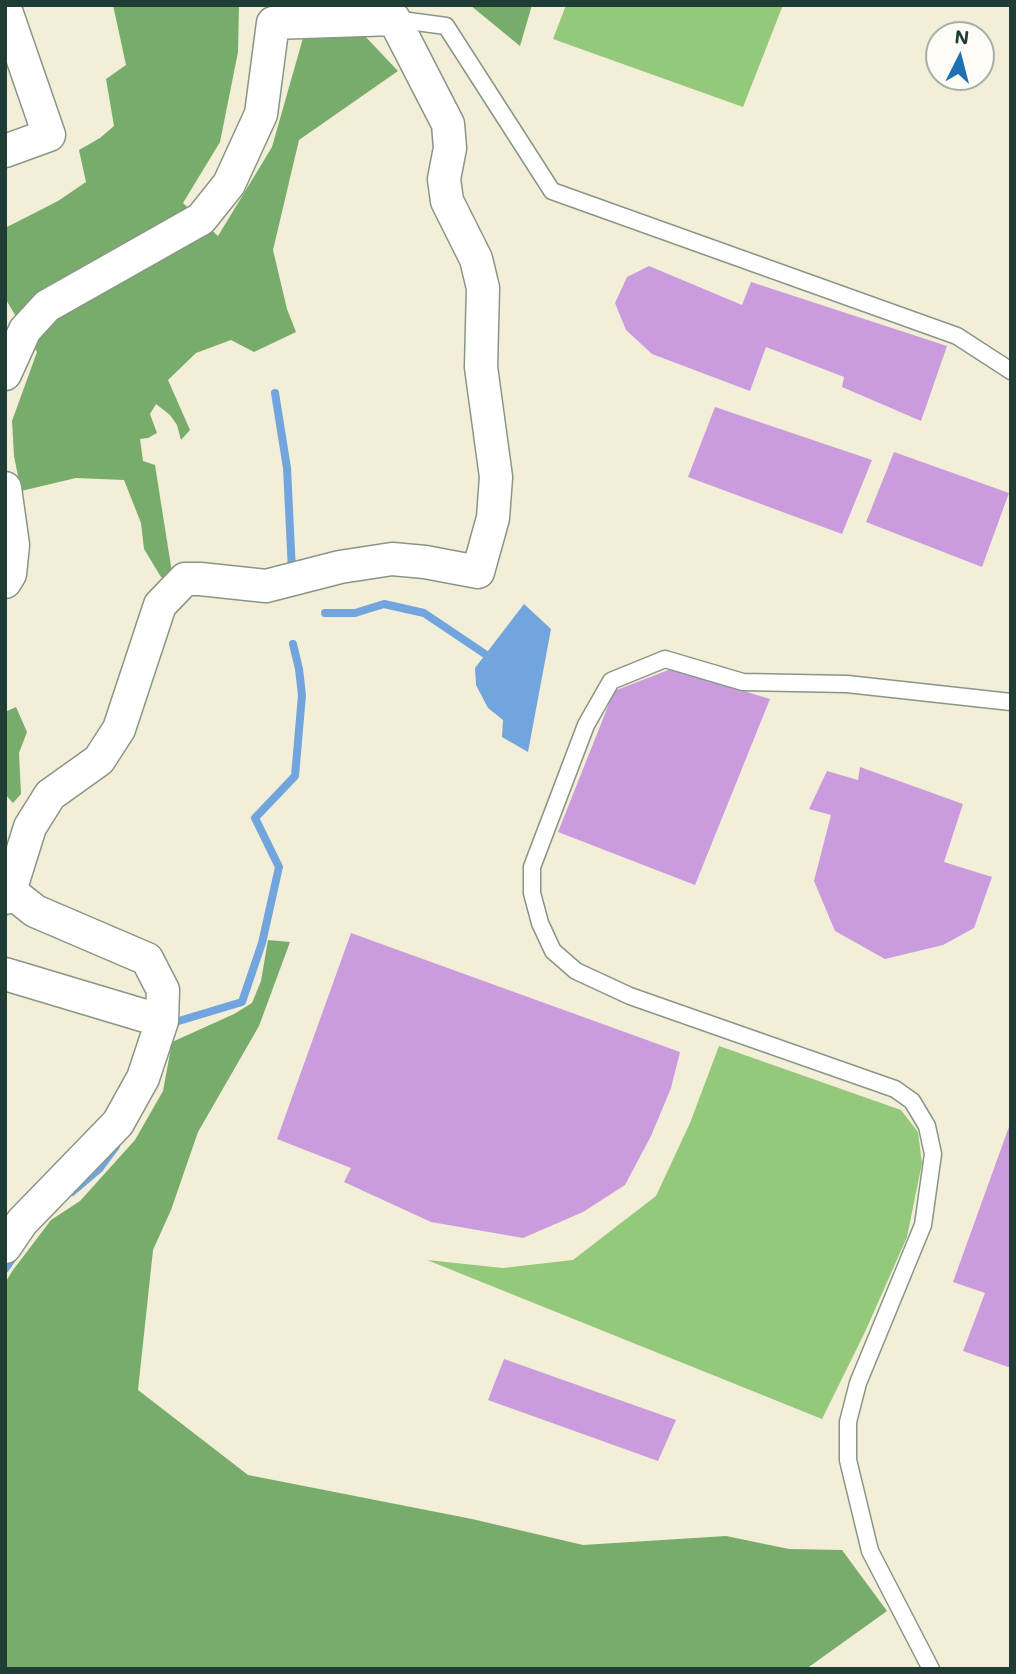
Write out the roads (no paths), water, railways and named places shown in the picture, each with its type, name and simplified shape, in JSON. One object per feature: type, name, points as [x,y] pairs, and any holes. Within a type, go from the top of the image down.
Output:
[{"type":"street","points":[[5,8],[49,135],[5,151]]},
{"type":"street","points":[[5,374],[25,330],[47,306],[201,219],[229,184],[261,114],[272,23],[394,19],[448,124],[450,148],[444,179],[447,201],[476,259],[483,288],[481,367],[496,477],[492,518],[478,572],[392,559],[341,566],[266,586],[185,579],[160,605],[119,729],[99,760],[50,794],[30,827],[8,895],[35,911],[147,959],[163,990],[162,1021],[144,1079],[118,1123],[22,1222],[5,1247]]},
{"type":"street","points":[[5,488],[10,574],[5,582]]},
{"type":"street","points":[[5,974],[162,1021]]},
{"type":"lane","points":[[394,19],[446,26],[552,191],[957,336],[1011,371]]},
{"type":"lane","points":[[931,1669],[870,1551],[848,1460],[848,1422],[858,1383],[923,1225],[933,1154],[927,1126],[912,1101],[895,1089],[630,996],[576,971],[553,951],[540,923],[533,893],[531,867],[586,725],[611,681],[665,659],[743,681],[847,684],[1011,702]]},
{"type":"water","points":[[524,604],[551,629],[528,752],[502,737],[503,720],[488,708],[476,685],[475,668]]},
{"type":"waterway","points":[[275,393],[287,468],[292,571]]},
{"type":"waterway","points":[[325,613],[355,613],[384,604],[424,613],[485,654]]},
{"type":"waterway","points":[[172,1023],[242,1002],[262,943],[279,867],[255,818],[295,776],[302,695],[293,644]]},
{"type":"waterway","points":[[72,1192],[99,1169],[116,1146]]},
{"type":"waterway","points":[[5,1269],[15,1255]]}]
